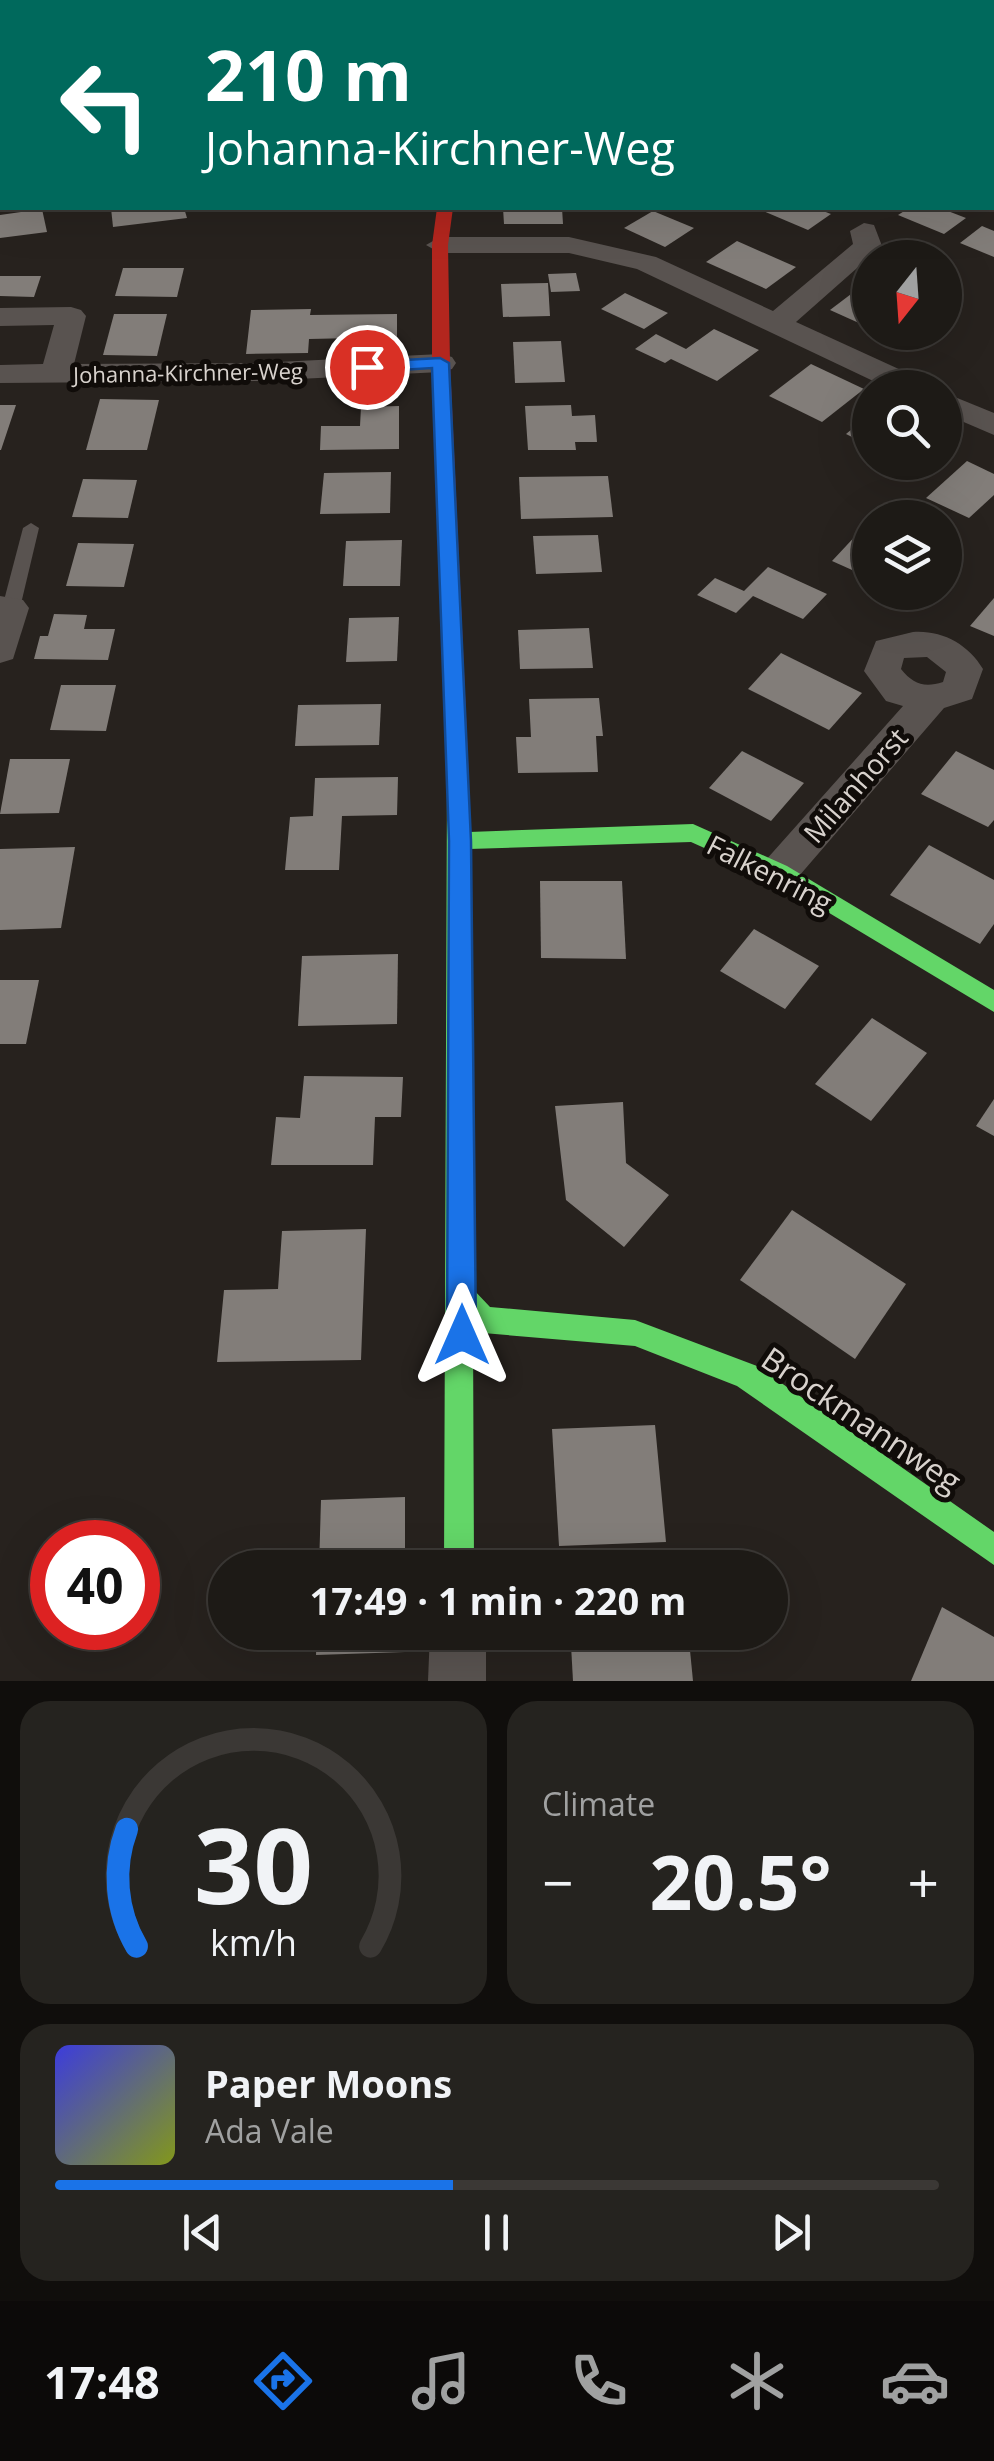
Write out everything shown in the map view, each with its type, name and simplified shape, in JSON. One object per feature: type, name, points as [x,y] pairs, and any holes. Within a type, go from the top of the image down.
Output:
[{"type":"street","points":[[444,210],[440,363],[460,841],[459,1550]]},
{"type":"street","points":[[776,324],[868,246],[864,231]]},
{"type":"street","points":[[440,245],[570,245],[646,263],[875,370]]},
{"type":"street","name":"Johanna-Kirchner-Weg","points":[[0,316],[71,316],[56,374]]},
{"type":"street","name":"Johanna-Kirchner-Weg","points":[[0,374],[257,372],[440,363]]},
{"type":"street","points":[[962,410],[994,424]]},
{"type":"street","points":[[0,650],[5,608]]},
{"type":"street","name":"Milanhorst","points":[[779,872],[931,699]]},
{"type":"street","name":"Falkenring","points":[[460,841],[693,834],[779,872],[994,1002]]},
{"type":"street","name":"Brockmannweg","points":[[462,1297],[483,1320],[635,1333],[746,1376],[994,1550]]},
{"type":"street","points":[[457,1681],[458,1650]]},
{"type":"lane","points":[[5,608],[32,528]]},
{"type":"building","points":[[42,210],[47,232],[0,238],[0,215]]},
{"type":"building","points":[[111,210],[185,210],[187,218],[113,227]]},
{"type":"building","points":[[503,210],[562,210],[563,224],[504,224]]},
{"type":"building","points":[[761,210],[820,210],[831,214],[808,230]]},
{"type":"building","points":[[906,210],[945,210],[966,218],[944,234],[898,215]]},
{"type":"building","points":[[653,211],[694,228],[665,247],[624,228]]},
{"type":"building","points":[[982,226],[994,231],[994,257],[962,244]]},
{"type":"building","points":[[737,241],[796,267],[766,289],[706,262]]},
{"type":"building","points":[[123,268],[184,268],[177,297],[115,296]]},
{"type":"building","points":[[576,273],[580,291],[551,292],[548,274]]},
{"type":"building","points":[[0,276],[41,276],[34,297],[0,296]]},
{"type":"building","points":[[548,283],[550,316],[503,317],[501,284]]},
{"type":"building","points":[[625,293],[668,313],[644,329],[601,309]]},
{"type":"building","points":[[852,293],[852,320],[830,310]]},
{"type":"building","points":[[311,309],[310,315],[397,314],[397,355],[354,355],[355,338],[309,339],[308,353],[246,354],[251,310]]},
{"type":"building","points":[[114,314],[167,314],[157,356],[103,355]]},
{"type":"building","points":[[714,329],[759,350],[717,381],[671,359],[665,363],[635,349],[656,334],[686,349]]},
{"type":"building","points":[[561,341],[565,382],[515,383],[513,342]]},
{"type":"building","points":[[811,364],[852,383],[852,398],[822,422],[769,396]]},
{"type":"building","points":[[100,399],[159,400],[147,450],[86,450]]},
{"type":"building","points":[[0,405],[16,405],[1,450],[0,450]]},
{"type":"building","points":[[571,405],[572,416],[595,415],[597,442],[575,442],[576,450],[528,450],[525,406]]},
{"type":"building","points":[[399,406],[399,449],[320,450],[321,426],[360,426],[361,407]]},
{"type":"building","points":[[967,461],[994,474],[994,495],[969,518],[962,515],[962,500],[926,498],[946,480],[962,480],[962,466]]},
{"type":"building","points":[[391,472],[390,513],[320,514],[324,473]]},
{"type":"building","points":[[608,476],[613,517],[521,519],[519,477]]},
{"type":"building","points":[[83,479],[137,480],[128,518],[72,517]]},
{"type":"building","points":[[598,535],[602,572],[536,574],[533,536]]},
{"type":"building","points":[[402,540],[400,586],[343,586],[346,541]]},
{"type":"building","points":[[852,540],[852,570],[832,561]]},
{"type":"building","points":[[78,543],[134,544],[124,587],[66,586]]},
{"type":"building","points":[[768,567],[827,594],[803,619],[753,596],[736,613],[697,595],[715,578],[744,591]]},
{"type":"building","points":[[994,598],[994,636],[970,626]]},
{"type":"building","points":[[54,614],[87,615],[84,629],[115,629],[108,660],[34,659],[40,636],[48,636]]},
{"type":"building","points":[[399,617],[397,661],[346,662],[349,618]]},
{"type":"building","points":[[589,628],[593,668],[520,669],[518,630]]},
{"type":"building","points":[[781,653],[862,693],[829,730],[748,689]]},
{"type":"building","points":[[61,685],[116,685],[106,731],[50,730]]},
{"type":"building","points":[[599,698],[603,736],[596,736],[598,772],[518,773],[516,737],[531,737],[529,699]]},
{"type":"building","points":[[381,704],[379,745],[295,746],[298,705]]},
{"type":"building","points":[[742,751],[804,783],[771,821],[709,788]]},
{"type":"building","points":[[956,751],[994,770],[994,820],[988,827],[921,794]]},
{"type":"building","points":[[10,759],[70,759],[59,813],[0,814]]},
{"type":"building","points":[[398,777],[397,815],[342,816],[339,870],[285,870],[290,817],[313,816],[315,778]]},
{"type":"building","points":[[929,845],[994,880],[994,924],[980,944],[890,895]]},
{"type":"building","points":[[75,847],[61,928],[0,930],[0,849]]},
{"type":"building","points":[[540,881],[622,881],[626,959],[541,958]]},
{"type":"building","points":[[754,929],[819,966],[785,1009],[720,971]]},
{"type":"building","points":[[398,954],[397,1024],[298,1026],[302,956]]},
{"type":"building","points":[[0,980],[39,980],[26,1044],[0,1044]]},
{"type":"building","points":[[872,1018],[927,1053],[871,1121],[815,1084]]},
{"type":"building","points":[[304,1076],[403,1077],[401,1117],[375,1117],[373,1165],[271,1165],[276,1117],[300,1118]]},
{"type":"building","points":[[994,1099],[994,1136],[976,1126]]},
{"type":"building","points":[[623,1102],[626,1163],[669,1195],[624,1247],[566,1200],[555,1106]]},
{"type":"building","points":[[792,1210],[906,1284],[855,1359],[740,1280]]},
{"type":"building","points":[[366,1229],[361,1360],[217,1362],[224,1290],[278,1289],[282,1231]]},
{"type":"building","points":[[655,1425],[666,1542],[559,1546],[552,1429]]},
{"type":"building","points":[[405,1497],[405,1550],[320,1550],[321,1500]]},
{"type":"building","points":[[942,1607],[994,1637],[994,1681],[911,1681]]},
{"type":"building","points":[[316,1650],[405,1650],[405,1652],[316,1655]]},
{"type":"building","points":[[571,1650],[690,1650],[693,1681],[573,1681]]},
{"type":"traffic: fast","points":[[458,782],[459,1550]]},
{"type":"traffic: fast","points":[[460,841],[693,833],[779,872],[994,1002]]},
{"type":"traffic: fast","points":[[462,1297],[483,1320],[635,1333],[747,1376],[994,1550]]},
{"type":"traffic: jam","points":[[445,210],[440,245],[441,363],[458,782]]},
{"type":"route","points":[[367,367],[440,363],[460,841],[462,1335]]}]
